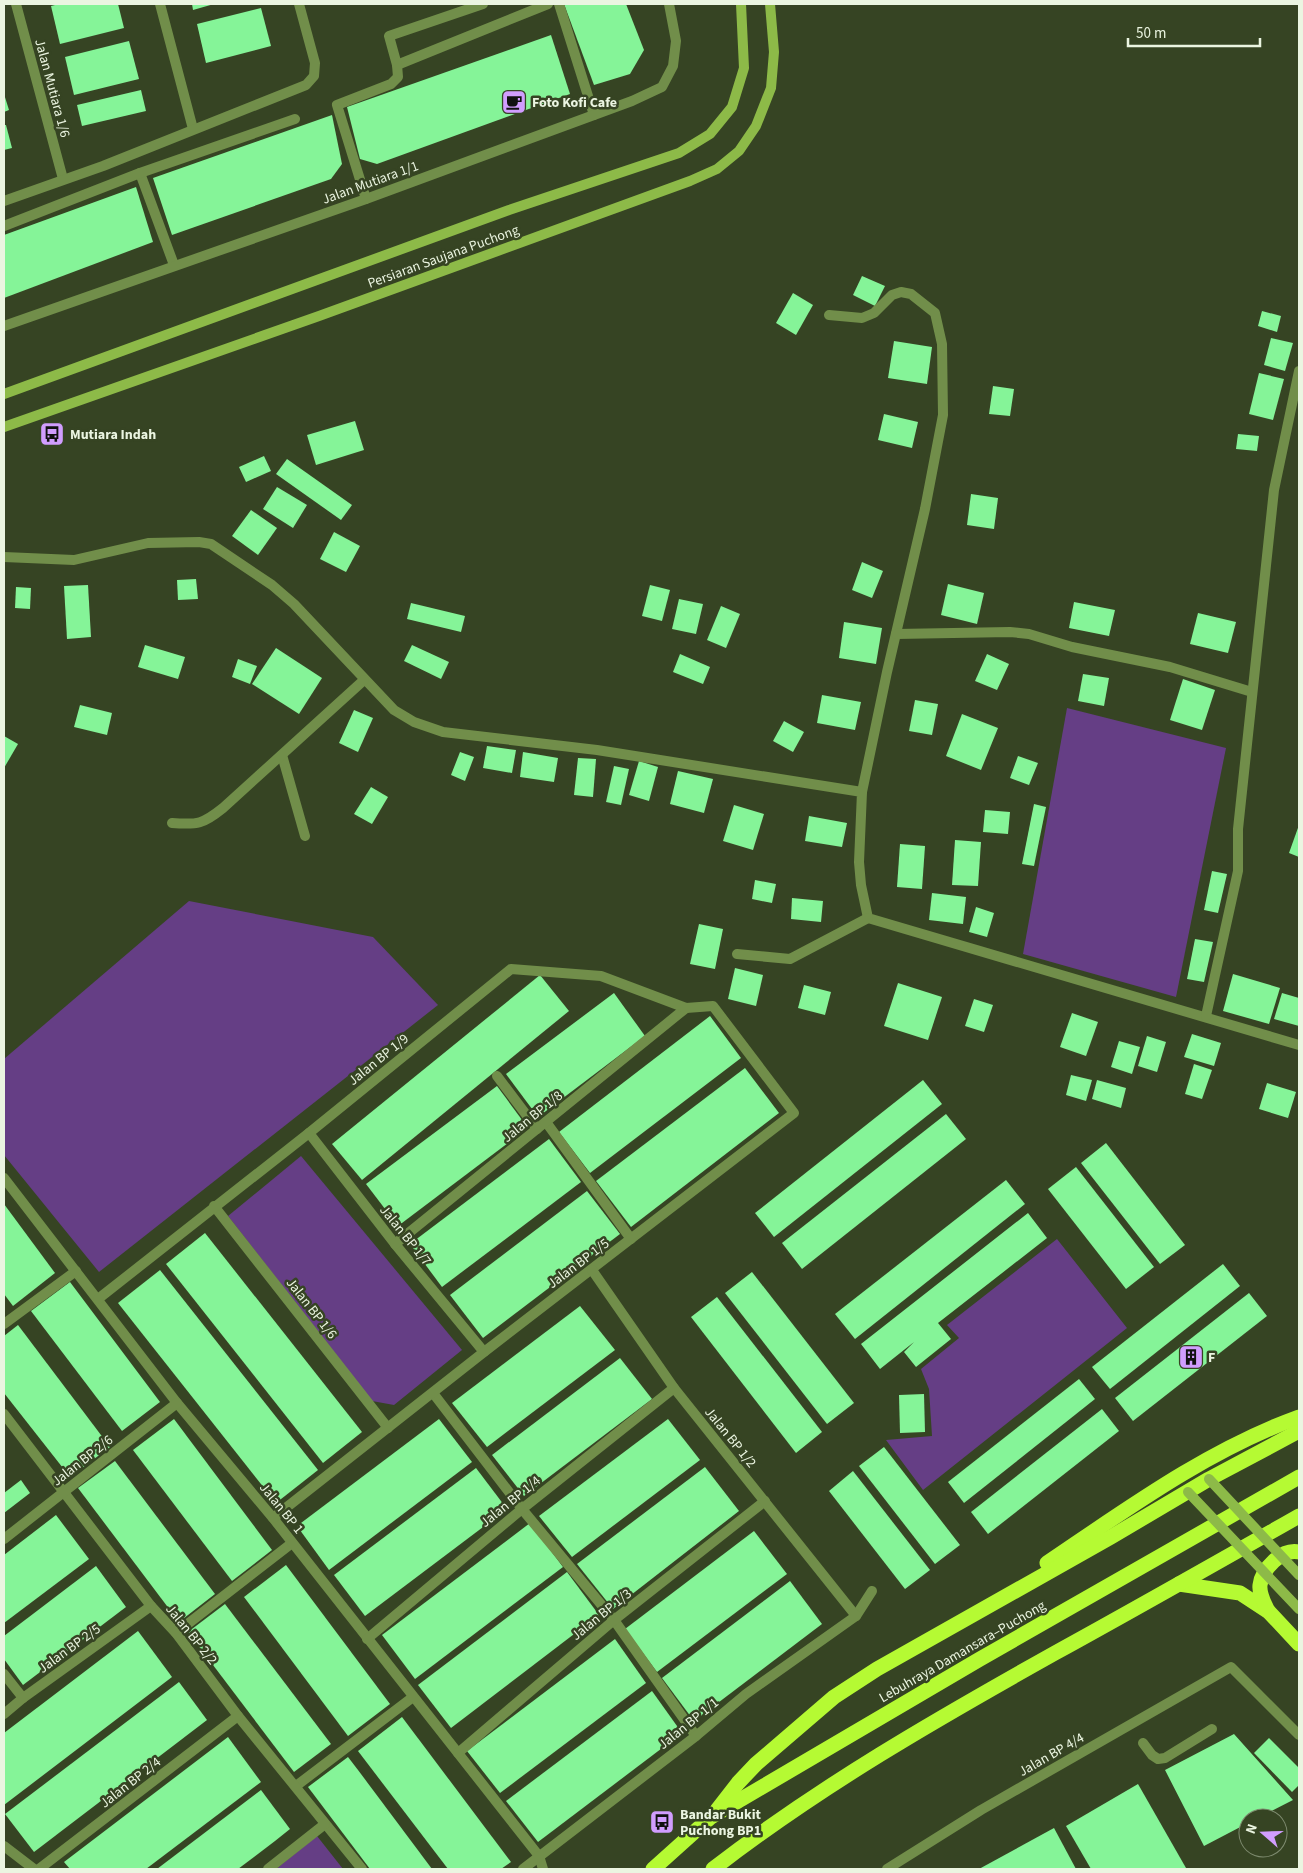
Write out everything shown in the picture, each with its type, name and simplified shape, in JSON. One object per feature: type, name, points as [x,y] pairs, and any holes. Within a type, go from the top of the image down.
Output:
[{"type":"highway","points":[[955,1626],[1132,1505],[1187,1471],[1273,1427],[1299,1417]]},
{"type":"highway","points":[[711,1817],[756,1764],[834,1697],[877,1669],[955,1626],[1208,1479],[1299,1431]]},
{"type":"highway","name":"Lebuhraya Damansara–Puchong","points":[[653,1869],[711,1817],[980,1659],[1299,1477]]},
{"type":"highway","points":[[713,1869],[756,1836],[860,1767],[947,1714],[1299,1516]]},
{"type":"highway","points":[[1269,1612],[1262,1598],[1260,1586],[1262,1574],[1281,1556],[1295,1551],[1299,1552]]},
{"type":"highway","points":[[1179,1584],[1240,1592],[1269,1612],[1299,1644]]},
{"type":"street","name":"Jalan Mutiara 1/6","points":[[16,4],[63,179]]},
{"type":"street","points":[[160,4],[193,129]]},
{"type":"street","points":[[4,201],[103,166],[306,86],[314,76],[315,63],[299,4]]},
{"type":"street","points":[[366,199],[337,105],[391,84],[398,77],[397,65],[389,36],[483,4]]},
{"type":"street","points":[[397,65],[548,4]]},
{"type":"street","points":[[559,4],[594,115]]},
{"type":"street","name":"Jalan Mutiara 1/1","points":[[4,326],[366,199],[632,102],[662,87],[674,66],[676,42],[669,4]]},
{"type":"street","name":"Persiaran Saujana Puchong","points":[[4,394],[509,210],[679,152],[710,134],[732,107],[744,68],[741,4]]},
{"type":"street","name":"Persiaran Saujana Puchong","points":[[4,427],[690,182],[716,169],[740,151],[756,126],[771,88],[774,52],[770,4]]},
{"type":"street","points":[[4,226],[140,173],[295,119]]},
{"type":"street","points":[[140,173],[174,265]]},
{"type":"street","points":[[829,314],[862,318],[874,313],[892,295],[901,292],[911,294],[935,313],[942,344],[942,415],[925,509],[862,792],[860,885],[868,918]]},
{"type":"street","points":[[1206,1016],[1238,871],[1238,829],[1274,490],[1299,371]]},
{"type":"street","points":[[4,557],[74,560],[148,543],[198,542],[211,544],[272,585],[294,604],[394,710],[414,722],[443,732],[597,750],[862,792]]},
{"type":"street","points":[[896,634],[1010,632],[1029,634],[1072,647],[1170,667],[1252,692]]},
{"type":"street","points":[[172,823],[191,824],[206,821],[223,808],[364,680]]},
{"type":"street","points":[[282,755],[305,836]]},
{"type":"street","points":[[737,954],[790,959],[868,918],[1206,1016],[1299,1045]]},
{"type":"street","name":"Jalan BP 1/9","points":[[98,1299],[511,969],[601,976],[686,1008],[713,1006]]},
{"type":"street","name":"Jalan BP 1/5","points":[[273,1518],[484,1352],[794,1113],[713,1006]]},
{"type":"street","name":"Jalan BP 1/8","points":[[394,1244],[686,1008]]},
{"type":"street","points":[[497,1076],[537,1129]]},
{"type":"street","points":[[546,1122],[631,1239]]},
{"type":"street","name":"Jalan BP 1/7","points":[[308,1133],[394,1244],[484,1352]]},
{"type":"street","name":"Jalan BP 1","points":[[4,1178],[177,1403],[273,1518],[539,1856]]},
{"type":"street","name":"Jalan BP 1/6","points":[[214,1206],[388,1428]]},
{"type":"street","name":"Jalan BP 1/2","points":[[592,1270],[674,1388],[856,1616]]},
{"type":"street","points":[[4,1324],[76,1271]]},
{"type":"street","name":"Jalan BP 1/4","points":[[367,1639],[522,1509],[674,1388]]},
{"type":"street","points":[[433,1393],[522,1509],[614,1620],[696,1736]]},
{"type":"street","name":"Jalan BP 2/6","points":[[4,1539],[177,1403]]},
{"type":"street","name":"Jalan BP 2/2","points":[[4,1414],[151,1606],[176,1633],[238,1716],[362,1869]]},
{"type":"street","points":[[1208,1479],[1299,1575]]},
{"type":"street","points":[[1188,1492],[1299,1610]]},
{"type":"street","name":"Jalan BP 1/3","points":[[458,1753],[614,1620],[765,1501]]},
{"type":"street","points":[[176,1633],[292,1543]]},
{"type":"street","points":[[856,1616],[872,1591]]},
{"type":"street","name":"Jalan BP 2/5","points":[[4,1714],[23,1698],[151,1606]]},
{"type":"street","name":"Jalan BP 1/1","points":[[523,1869],[696,1736],[746,1694],[856,1616]]},
{"type":"street","name":"Jalan BP 4/4","points":[[888,1869],[981,1810],[1231,1667],[1299,1735]]},
{"type":"street","points":[[4,1674],[23,1698]]},
{"type":"street","points":[[296,1786],[413,1697]]},
{"type":"street","name":"Jalan BP 2/4","points":[[40,1869],[238,1716]]},
{"type":"street","points":[[1142,1743],[1152,1755],[1158,1759],[1164,1758],[1212,1729]]},
{"type":"street","points":[[268,1869],[325,1824]]},
{"type":"street","points":[[4,1846],[34,1869]]},
{"type":"street","points":[[539,1856],[543,1869]]},
{"type":"shaded area","points":[[1067,708],[1226,748],[1176,997],[1023,954]]},
{"type":"shaded area","points":[[189,901],[373,937],[438,1005],[99,1272],[4,1155],[4,1059]]},
{"type":"shaded area","points":[[301,1156],[462,1350],[394,1405],[372,1401],[228,1216]]},
{"type":"shaded area","points":[[1057,1239],[1127,1328],[923,1490],[886,1440],[932,1436],[929,1389],[921,1369],[959,1338],[947,1325]]},
{"type":"shaded area","points":[[317,1836],[343,1869],[276,1869]]},
{"type":"building","points":[[59,4],[118,4],[124,28],[60,44],[51,6]]},
{"type":"building","points":[[192,4],[214,4],[193,10]]},
{"type":"building","points":[[564,4],[626,4],[644,50],[630,74],[594,85]]},
{"type":"building","points":[[261,8],[271,46],[206,63],[197,24]]},
{"type":"building","points":[[551,35],[570,94],[377,164],[360,159],[347,107]]},
{"type":"building","points":[[129,41],[139,79],[74,95],[65,57]]},
{"type":"building","points":[[141,90],[146,111],[82,126],[77,105]]},
{"type":"building","points":[[4,94],[9,110],[4,112]]},
{"type":"building","points":[[332,115],[342,164],[331,179],[172,235],[153,178]]},
{"type":"building","points":[[4,125],[6,125],[12,148],[4,150]]},
{"type":"building","points":[[136,187],[153,242],[4,298],[4,235]]},
{"type":"building","points":[[862,276],[885,286],[875,306],[853,295]]},
{"type":"building","points":[[793,293],[813,305],[796,335],[776,323]]},
{"type":"building","points":[[1262,311],[1281,316],[1277,332],[1258,326]]},
{"type":"building","points":[[1271,338],[1293,343],[1285,371],[1264,365]]},
{"type":"building","points":[[894,341],[932,347],[927,384],[888,378]]},
{"type":"building","points":[[1259,373],[1284,379],[1273,420],[1249,414]]},
{"type":"building","points":[[993,386],[1014,389],[1010,416],[989,414]]},
{"type":"building","points":[[884,414],[918,422],[912,448],[878,440]]},
{"type":"building","points":[[355,421],[364,450],[316,465],[307,435]]},
{"type":"building","points":[[1238,434],[1259,436],[1257,451],[1236,449]]},
{"type":"building","points":[[264,456],[271,471],[246,482],[239,467]]},
{"type":"building","points":[[287,459],[352,505],[341,520],[276,474]]},
{"type":"building","points":[[277,487],[307,505],[293,528],[263,509]]},
{"type":"building","points":[[971,494],[998,498],[994,529],[967,525]]},
{"type":"building","points":[[251,510],[277,528],[258,555],[232,536]]},
{"type":"building","points":[[334,532],[360,546],[346,572],[320,559]]},
{"type":"building","points":[[862,562],[883,571],[872,598],[852,590]]},
{"type":"building","points":[[196,579],[198,599],[178,600],[177,580]]},
{"type":"building","points":[[948,584],[984,593],[977,624],[941,615]]},
{"type":"building","points":[[88,585],[91,637],[67,639],[64,586]]},
{"type":"building","points":[[650,585],[670,590],[662,621],[642,616]]},
{"type":"building","points":[[16,587],[31,588],[30,609],[15,608]]},
{"type":"building","points":[[679,599],[703,604],[696,634],[672,629]]},
{"type":"building","points":[[1074,602],[1115,610],[1109,636],[1069,628]]},
{"type":"building","points":[[411,603],[465,616],[461,632],[407,619]]},
{"type":"building","points":[[721,606],[740,614],[726,648],[707,640]]},
{"type":"building","points":[[1198,613],[1236,622],[1228,653],[1190,644]]},
{"type":"building","points":[[844,622],[882,628],[876,664],[839,658]]},
{"type":"building","points":[[145,645],[185,657],[178,679],[138,667]]},
{"type":"building","points":[[412,645],[449,662],[441,679],[404,661]]},
{"type":"building","points":[[276,648],[322,678],[299,714],[252,684]]},
{"type":"building","points":[[680,654],[710,667],[703,684],[673,672]]},
{"type":"building","points":[[987,654],[1009,664],[997,690],[975,681]]},
{"type":"building","points":[[238,659],[257,666],[250,684],[232,677]]},
{"type":"building","points":[[1083,674],[1109,678],[1104,706],[1078,701]]},
{"type":"building","points":[[1183,679],[1215,690],[1202,730],[1170,720]]},
{"type":"building","points":[[822,695],[861,702],[855,730],[817,723]]},
{"type":"building","points":[[915,700],[938,704],[932,735],[909,731]]},
{"type":"building","points":[[80,705],[112,713],[107,735],[74,727]]},
{"type":"building","points":[[354,710],[373,718],[358,752],[339,743]]},
{"type":"building","points":[[962,714],[998,728],[981,770],[946,756]]},
{"type":"building","points":[[784,721],[804,732],[793,752],[773,741]]},
{"type":"building","points":[[4,736],[18,744],[4,768]]},
{"type":"building","points":[[487,746],[516,750],[512,773],[483,768]]},
{"type":"building","points":[[460,752],[474,757],[465,781],[451,775]]},
{"type":"building","points":[[523,752],[558,758],[554,782],[520,777]]},
{"type":"building","points":[[1018,756],[1038,763],[1029,785],[1010,778]]},
{"type":"building","points":[[578,758],[596,759],[593,797],[574,795]]},
{"type":"building","points":[[639,761],[658,767],[649,801],[629,795]]},
{"type":"building","points":[[614,766],[629,769],[621,805],[606,802]]},
{"type":"building","points":[[678,771],[713,779],[704,813],[670,804]]},
{"type":"building","points":[[371,787],[388,797],[372,824],[354,814]]},
{"type":"building","points":[[1034,804],[1046,807],[1034,866],[1022,864]]},
{"type":"building","points":[[734,805],[764,814],[753,850],[723,841]]},
{"type":"building","points":[[985,810],[1010,812],[1008,834],[983,832]]},
{"type":"building","points":[[809,816],[847,823],[842,847],[805,841]]},
{"type":"building","points":[[1299,825],[1299,857],[1289,853]]},
{"type":"building","points":[[955,840],[981,842],[978,886],[952,885]]},
{"type":"building","points":[[900,844],[925,846],[922,889],[897,887]]},
{"type":"building","points":[[1212,871],[1227,874],[1218,913],[1204,910]]},
{"type":"building","points":[[755,880],[776,884],[772,903],[752,899]]},
{"type":"building","points":[[932,893],[966,897],[963,924],[929,920]]},
{"type":"building","points":[[792,898],[823,901],[821,922],[791,919]]},
{"type":"building","points":[[976,907],[994,913],[987,937],[969,932]]},
{"type":"building","points":[[699,924],[723,929],[715,969],[690,964]]},
{"type":"building","points":[[1195,939],[1213,942],[1204,982],[1187,979]]},
{"type":"building","points":[[735,968],[763,975],[756,1006],[728,999]]},
{"type":"building","points":[[1233,974],[1280,988],[1269,1024],[1223,1011]]},
{"type":"building","points":[[540,975],[569,1011],[362,1180],[332,1144]]},
{"type":"building","points":[[898,983],[942,997],[928,1040],[884,1026]]},
{"type":"building","points":[[804,985],[831,992],[825,1015],[798,1008]]},
{"type":"building","points":[[614,993],[645,1036],[538,1117],[506,1074]]},
{"type":"building","points":[[1282,993],[1299,998],[1299,1026],[1274,1019]]},
{"type":"building","points":[[974,999],[993,1005],[984,1032],[965,1026]]},
{"type":"building","points":[[1072,1013],[1098,1022],[1086,1056],[1060,1047]]},
{"type":"building","points":[[710,1016],[741,1058],[590,1173],[559,1132]]},
{"type":"building","points":[[1192,1034],[1221,1043],[1214,1066],[1184,1057]]},
{"type":"building","points":[[1147,1036],[1166,1042],[1157,1072],[1138,1066]]},
{"type":"building","points":[[1119,1041],[1140,1047],[1132,1074],[1111,1067]]},
{"type":"building","points":[[1194,1064],[1212,1070],[1202,1099],[1185,1094]]},
{"type":"building","points":[[745,1068],[779,1113],[631,1227],[596,1181]]},
{"type":"building","points":[[1071,1075],[1092,1080],[1086,1101],[1066,1095]]},
{"type":"building","points":[[923,1080],[942,1104],[774,1237],[755,1213]]},
{"type":"building","points":[[1097,1080],[1126,1088],[1121,1108],[1092,1099]]},
{"type":"building","points":[[1267,1083],[1296,1092],[1288,1118],[1259,1109]]},
{"type":"building","points":[[497,1086],[528,1128],[398,1226],[366,1184]]},
{"type":"building","points":[[946,1114],[966,1139],[802,1269],[782,1243]]},
{"type":"building","points":[[549,1139],[581,1182],[442,1287],[410,1244]]},
{"type":"building","points":[[1106,1143],[1185,1245],[1160,1264],[1081,1163]]},
{"type":"building","points":[[1076,1167],[1154,1267],[1126,1289],[1048,1189]]},
{"type":"building","points":[[1006,1180],[1025,1204],[855,1339],[835,1314]]},
{"type":"building","points":[[587,1191],[620,1234],[483,1338],[450,1295]]},
{"type":"building","points":[[4,1204],[55,1273],[13,1306],[4,1294]]},
{"type":"building","points":[[1028,1213],[1047,1238],[938,1323],[951,1339],[916,1367],[904,1352],[914,1342],[880,1369],[861,1344]]},
{"type":"building","points":[[205,1233],[362,1432],[323,1463],[166,1264]]},
{"type":"building","name":"F","points":[[1223,1264],[1240,1286],[1110,1389],[1092,1367]]},
{"type":"building","points":[[160,1270],[318,1470],[276,1503],[118,1303]]},
{"type":"building","points":[[752,1272],[854,1403],[827,1424],[725,1293]]},
{"type":"building","points":[[70,1282],[160,1402],[122,1431],[31,1311]]},
{"type":"building","name":"F","points":[[1249,1293],[1267,1316],[1133,1421],[1115,1398]]},
{"type":"building","points":[[717,1297],[822,1432],[796,1453],[691,1317]]},
{"type":"building","points":[[580,1306],[615,1350],[487,1447],[452,1403]]},
{"type":"building","points":[[18,1325],[110,1447],[70,1477],[4,1393],[4,1336]]},
{"type":"building","points":[[620,1358],[652,1399],[524,1496],[492,1455]]},
{"type":"building","points":[[1079,1379],[1095,1399],[964,1503],[948,1482]]},
{"type":"building","points":[[924,1394],[925,1432],[900,1433],[899,1395]]},
{"type":"building","points":[[1102,1409],[1119,1431],[988,1534],[971,1512]]},
{"type":"building","points":[[174,1419],[272,1550],[232,1581],[133,1450]]},
{"type":"building","points":[[439,1419],[472,1462],[329,1570],[297,1526]]},
{"type":"building","points":[[668,1419],[700,1460],[572,1557],[539,1516]]},
{"type":"building","points":[[884,1447],[960,1545],[935,1564],[859,1466]]},
{"type":"building","points":[[115,1461],[215,1594],[179,1622],[78,1488]]},
{"type":"building","points":[[705,1467],[739,1511],[613,1609],[577,1564]]},
{"type":"building","points":[[476,1468],[507,1509],[365,1616],[334,1575]]},
{"type":"building","points":[[853,1471],[930,1570],[905,1589],[829,1491]]},
{"type":"building","points":[[21,1480],[30,1493],[4,1513],[4,1493]]},
{"type":"building","points":[[56,1515],[89,1559],[4,1623],[4,1555]]},
{"type":"building","points":[[530,1523],[563,1567],[415,1679],[382,1635]]},
{"type":"building","points":[[754,1531],[787,1574],[657,1672],[625,1629]]},
{"type":"building","points":[[286,1565],[390,1704],[348,1736],[244,1597]]},
{"type":"building","points":[[96,1566],[126,1607],[23,1685],[4,1659],[4,1636]]},
{"type":"building","points":[[567,1572],[599,1615],[451,1728],[418,1685]]},
{"type":"building","points":[[790,1581],[822,1624],[694,1721],[662,1678]]},
{"type":"building","points":[[225,1604],[331,1744],[294,1772],[188,1632]]},
{"type":"building","points":[[138,1631],[172,1677],[4,1805],[4,1733]]},
{"type":"building","points":[[615,1639],[646,1683],[500,1793],[467,1751]]},
{"type":"building","points":[[179,1682],[207,1720],[34,1852],[5,1814]]},
{"type":"building","points":[[652,1691],[682,1733],[538,1842],[506,1801]]},
{"type":"building","points":[[402,1717],[511,1862],[501,1869],[448,1869],[358,1751]]},
{"type":"building","points":[[1234,1734],[1293,1800],[1277,1808],[1238,1808],[1238,1828],[1204,1846],[1165,1770]]},
{"type":"building","points":[[228,1737],[261,1782],[146,1869],[70,1869],[64,1862]]},
{"type":"building","points":[[1269,1738],[1299,1768],[1299,1785],[1292,1792],[1254,1753]]},
{"type":"building","points":[[348,1757],[432,1869],[370,1869],[308,1787]]},
{"type":"building","points":[[1138,1784],[1186,1868],[1091,1869],[1066,1826]]},
{"type":"building","points":[[261,1790],[290,1829],[275,1841],[238,1869],[157,1869]]},
{"type":"building","points":[[1054,1828],[1076,1869],[979,1869]]},
{"type":"place","name":"Foto Kofi Cafe","points":[[514,102]]},
{"type":"place","name":"Mutiara Indah","points":[[52,434]]},
{"type":"place","name":"F","points":[[1191,1357]]},
{"type":"place","name":"Bandar Bukit Puchong BP1","points":[[662,1822]]}]
